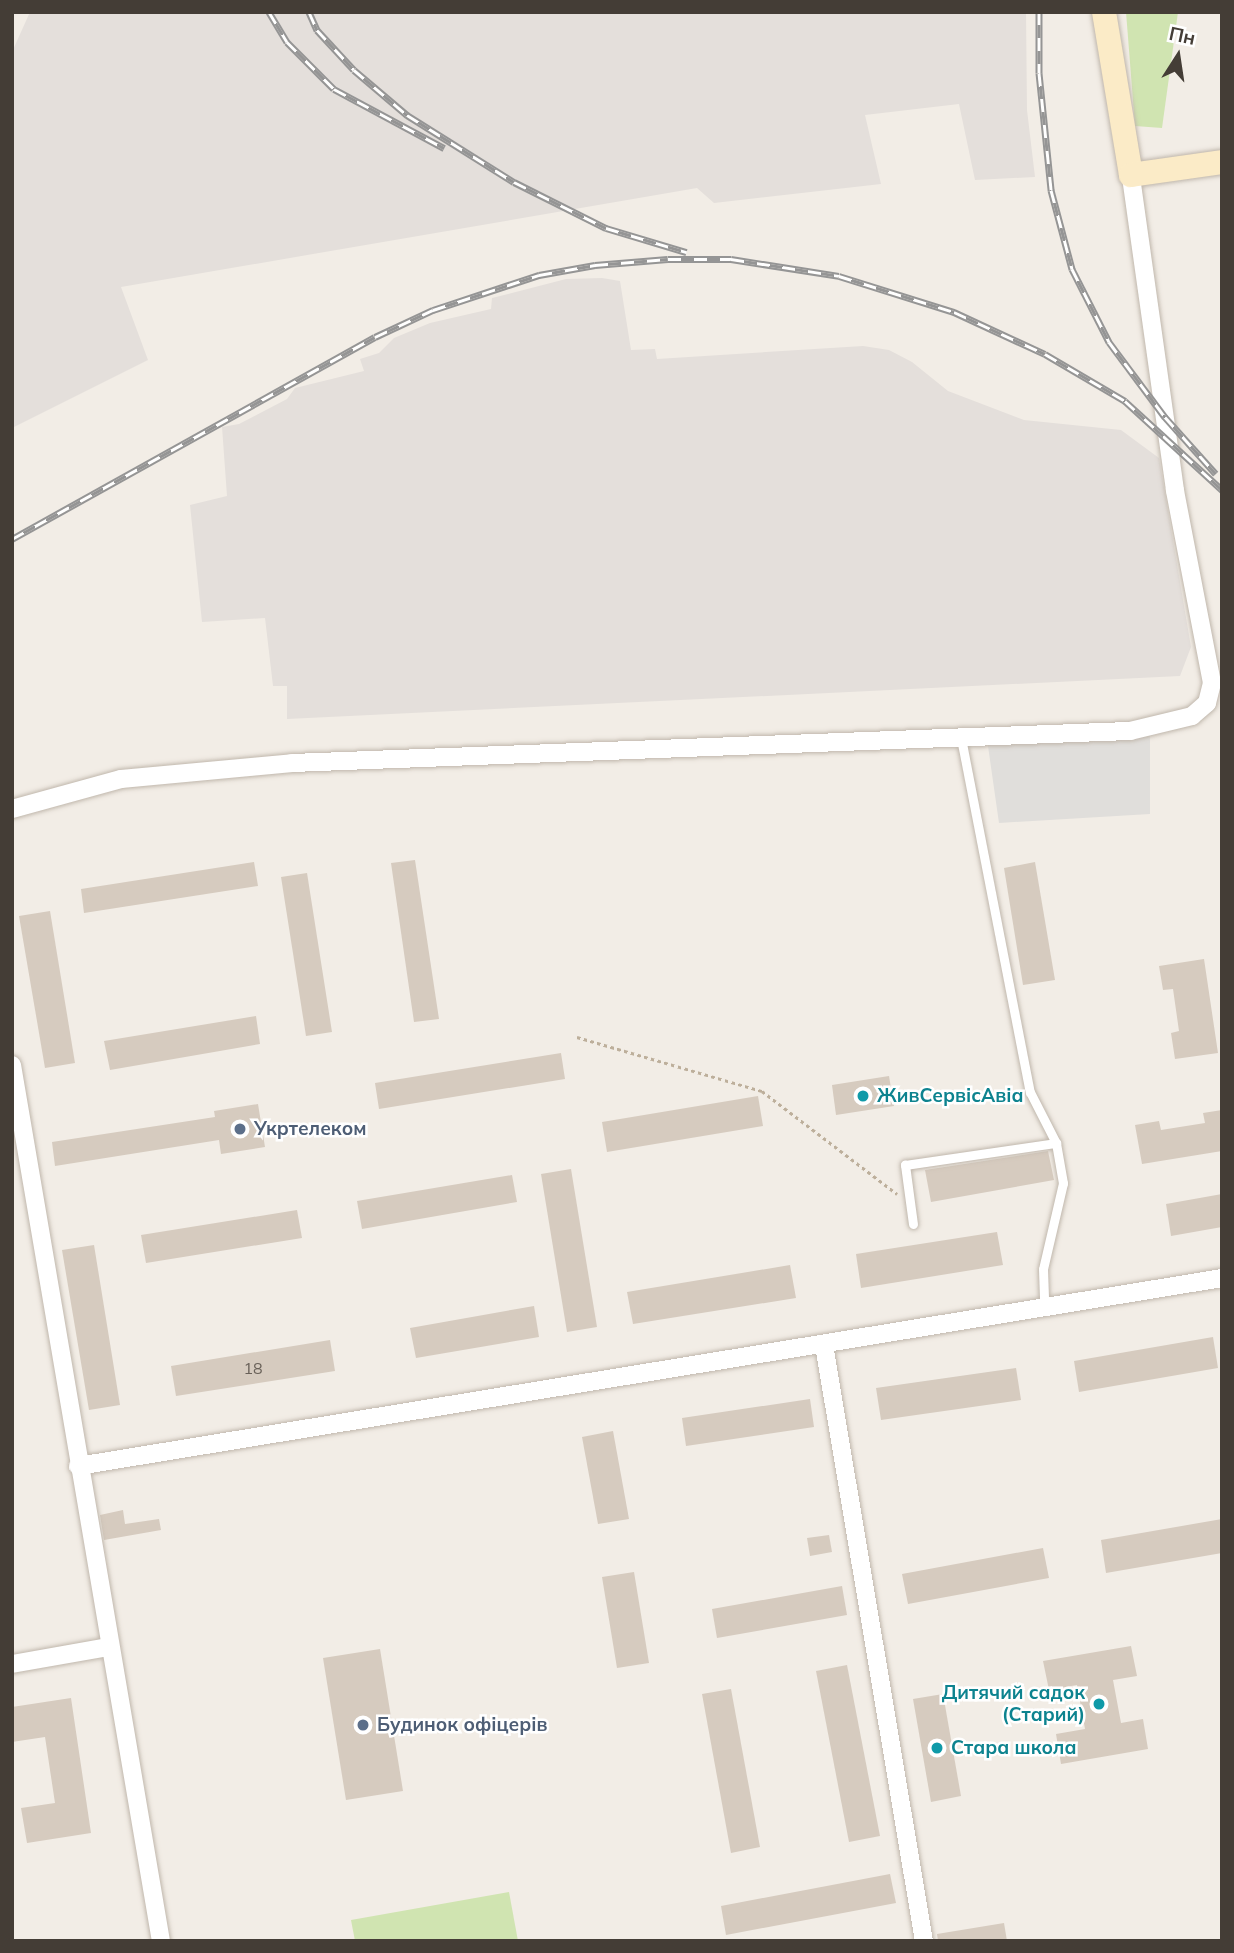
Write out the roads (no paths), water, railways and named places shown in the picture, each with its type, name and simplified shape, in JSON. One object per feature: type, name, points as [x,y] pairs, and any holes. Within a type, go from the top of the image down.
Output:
[{"type":"street","points":[[12,809],[121,779],[292,763],[1130,731],[1182,720],[1207,703],[1212,682],[1175,490],[1132,175],[1104,12]]},
{"type":"street","points":[[1132,175],[1222,162]]},
{"type":"street","points":[[12,1065],[108,1647],[161,1941]]},
{"type":"street","points":[[78,1466],[1222,1278]]},
{"type":"street","points":[[824,1345],[924,1941]]},
{"type":"street","points":[[12,1664],[108,1647]]},
{"type":"lane","points":[[961,738],[1030,1092],[1056,1143],[1063,1183],[1043,1269],[1044,1307]]},
{"type":"lane","points":[[914,1224],[905,1165],[1056,1143]]},
{"type":"railway","points":[[269,12],[287,42],[334,89],[444,148]]},
{"type":"railway","points":[[309,12],[317,30],[354,70],[407,115],[514,182],[606,228],[686,252]]},
{"type":"railway","points":[[1039,12],[1039,73],[1051,190],[1072,269],[1109,342],[1165,417],[1216,474]]},
{"type":"railway","points":[[12,539],[375,337],[433,310],[539,275],[595,265],[668,259],[731,259],[839,276],[954,312],[1045,354],[1125,401],[1222,490]]},
{"type":"place","name":"ЖивСервісАвіа","points":[[863,1096]]},
{"type":"place","name":"Укртелеком","points":[[240,1129]]},
{"type":"place","name":"Дитячий садок (Старий)","points":[[1099,1704]]},
{"type":"place","name":"Будинок офіцерів","points":[[363,1725]]},
{"type":"place","name":"Стара школа","points":[[937,1748]]}]
